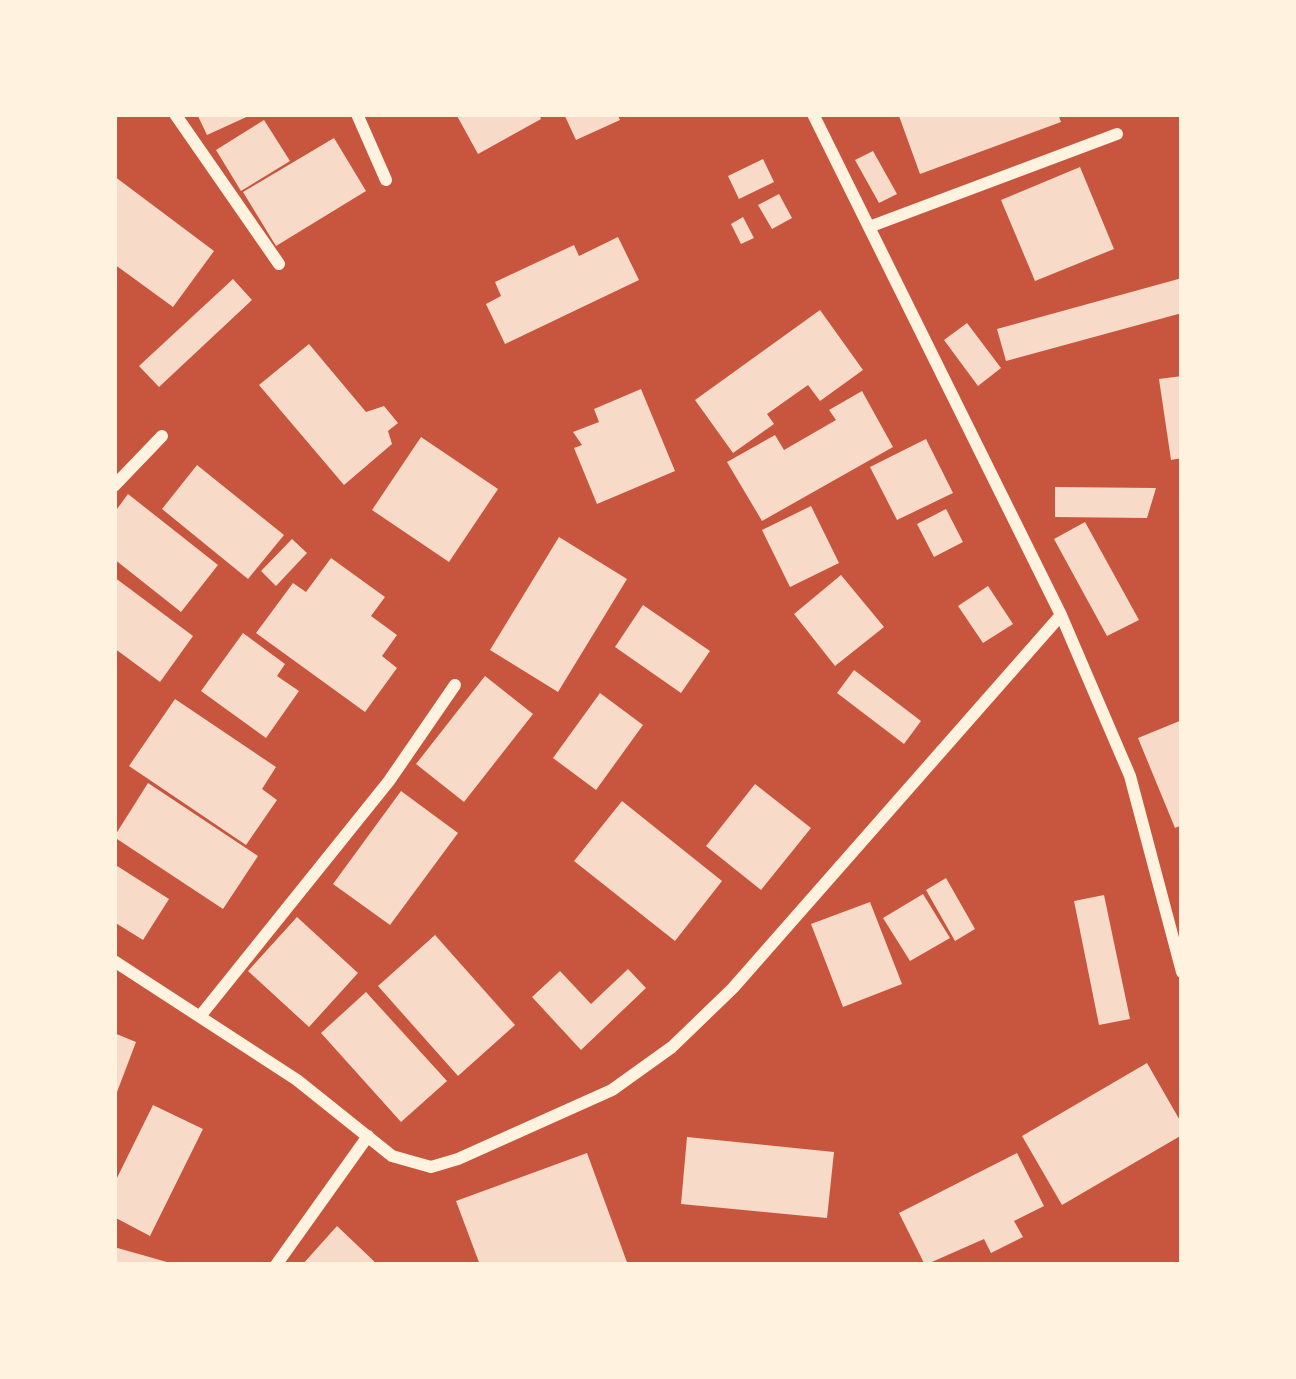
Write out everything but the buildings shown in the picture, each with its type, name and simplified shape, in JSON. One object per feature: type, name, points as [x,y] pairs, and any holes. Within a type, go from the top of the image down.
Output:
[{"type":"street","points":[[176,114],[279,263]]},
{"type":"street","points":[[357,114],[386,180]]},
{"type":"street","points":[[813,114],[1060,615],[1130,776],[1182,972]]},
{"type":"street","points":[[869,227],[1117,134]]},
{"type":"street","points":[[114,486],[162,436]]},
{"type":"street","points":[[114,961],[201,1015],[392,1156],[431,1167],[549,1123],[612,1090],[672,1047],[733,988],[1060,615]]},
{"type":"street","points":[[201,1015],[389,781],[455,685]]},
{"type":"street","points":[[276,1265],[368,1136]]}]
